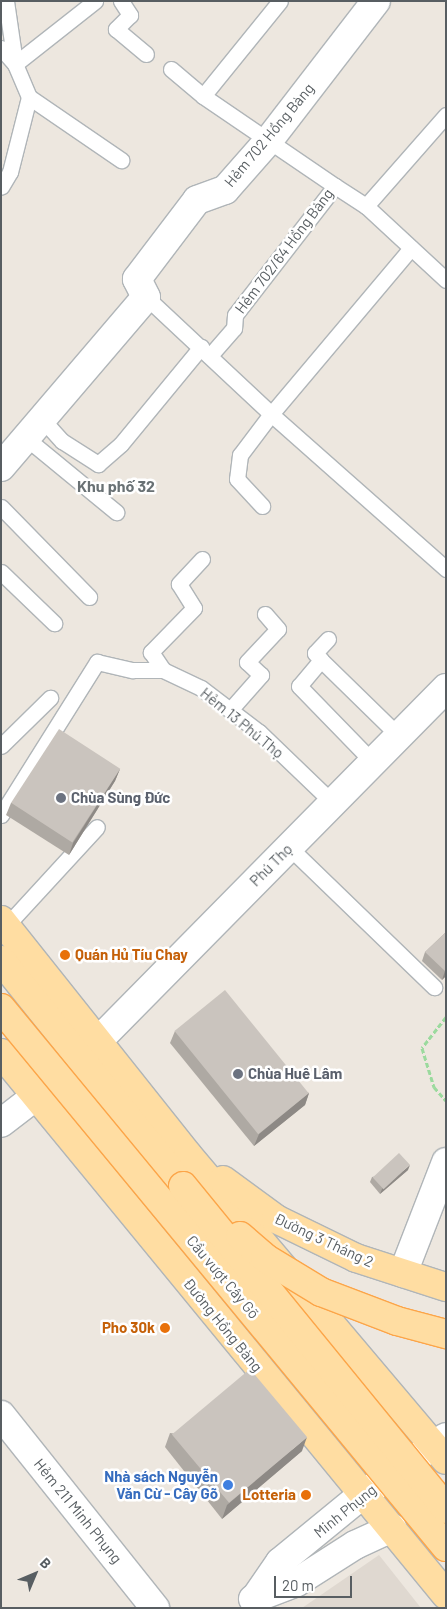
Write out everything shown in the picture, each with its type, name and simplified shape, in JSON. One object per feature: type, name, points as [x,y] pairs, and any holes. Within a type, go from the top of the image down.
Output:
[{"type":"main road","points":[[4,923],[188,1155],[289,1274],[442,1448]]},
{"type":"main road","name":"Cầu vượt Cây Gõ","points":[[1,960],[446,1509]]},
{"type":"main road","name":"Cầu vượt Cây Gõ","points":[[1,1008],[446,1547]]},
{"type":"main road","name":"Đường Hồng Bàng","points":[[1,1053],[446,1596]]},
{"type":"main road","name":"Đường 3 Tháng 2","points":[[188,1155],[276,1219],[356,1258],[446,1287]]},
{"type":"main road","name":"Cầu vượt Cây Gõ","points":[[183,1186],[265,1258],[322,1292],[397,1321],[446,1334]]},
{"type":"main road","points":[[224,1326],[240,1325],[268,1313],[284,1292],[289,1274]]},
{"type":"main road","name":"Minh Phụng","points":[[392,1528],[446,1495]]},
{"type":"street","name":"Hẻm 702 Hồng Bàng","points":[[146,297],[137,279],[197,200],[225,190],[269,140],[376,1]]},
{"type":"street","points":[[1,467],[146,297]]},
{"type":"street","name":"Phú Thọ","points":[[97,1042],[446,688]]},
{"type":"street","points":[[1,1123],[36,1096]]},
{"type":"street","points":[[403,1273],[446,1162]]},
{"type":"street","name":"Hẻm 211 Minh Phụng","points":[[3,1421],[155,1608]]},
{"type":"street","name":"Minh Phụng","points":[[249,1603],[280,1562],[362,1495],[442,1448]]},
{"type":"street","name":"Minh Phụng","points":[[249,1603],[297,1582],[355,1545],[392,1528]]},
{"type":"lane","points":[[6,1],[15,64],[28,97],[121,160]]},
{"type":"lane","points":[[15,64],[95,1]]},
{"type":"lane","points":[[121,1],[130,15],[116,29],[146,54]]},
{"type":"lane","points":[[203,96],[280,1]]},
{"type":"lane","points":[[1,48],[15,64]]},
{"type":"lane","name":"Hẻm 702/64 Hồng Bàng","points":[[34,428],[62,441],[98,464],[121,444],[206,352],[234,328],[235,315],[335,186],[203,96],[171,69]]},
{"type":"lane","points":[[1,187],[10,172],[28,97]]},
{"type":"lane","points":[[366,206],[446,115]]},
{"type":"lane","points":[[335,186],[366,206],[446,280]]},
{"type":"lane","points":[[262,506],[237,479],[240,455],[271,414],[411,248]]},
{"type":"lane","points":[[146,297],[271,414],[446,569]]},
{"type":"lane","points":[[34,428],[116,512]]},
{"type":"lane","points":[[1,507],[89,597]]},
{"type":"lane","points":[[164,670],[151,652],[194,608],[179,584],[202,558]]},
{"type":"lane","points":[[1,572],[54,623]]},
{"type":"lane","points":[[230,710],[261,675],[248,662],[278,629],[265,614]]},
{"type":"lane","points":[[328,639],[315,653],[398,736]]},
{"type":"lane","points":[[321,660],[300,686],[373,762]]},
{"type":"lane","points":[[1,814],[98,662],[134,670],[164,670]]},
{"type":"lane","name":"Hẻm 13 Phú Thọ","points":[[164,670],[201,688],[259,732],[333,803]]},
{"type":"lane","points":[[1,746],[50,698]]},
{"type":"lane","points":[[4,923],[97,827]]},
{"type":"lane","points":[[289,848],[434,987]]},
{"type":"path","points":[[446,1017],[422,1048],[434,1087],[446,1101]]},
{"type":"shaded area","points":[[379,1555],[421,1608],[302,1608]]},
{"type":"building","name":"Chùa Sùng Đức","points":[[59,729],[120,769],[72,843],[11,803]]},
{"type":"building","points":[[446,932],[446,971],[445,971],[425,952]]},
{"type":"building","name":"Chùa Huê Lâm","points":[[225,990],[309,1093],[258,1134],[174,1031]]},
{"type":"building","points":[[399,1153],[410,1165],[384,1189],[373,1178]]},
{"type":"building","name":"Nhà sách Nguyễn Văn Cừ - Cây Gõ","points":[[250,1369],[307,1437],[229,1503],[172,1435]]},
{"type":"place","name":"Chùa Sùng Đức","points":[[61,798]]},
{"type":"place","name":"Quán Hủ Tíu Chay","points":[[65,955]]},
{"type":"place","name":"Chùa Huê Lâm","points":[[238,1074]]},
{"type":"place","name":"Pho 30k","points":[[165,1328]]},
{"type":"place","name":"Nhà sách Nguyễn Văn Cừ - Cây Gõ","points":[[228,1485]]},
{"type":"place","name":"Lotteria","points":[[306,1495]]},
{"type":"district","name":"Khu phố 32","points":[[116,486]]}]
